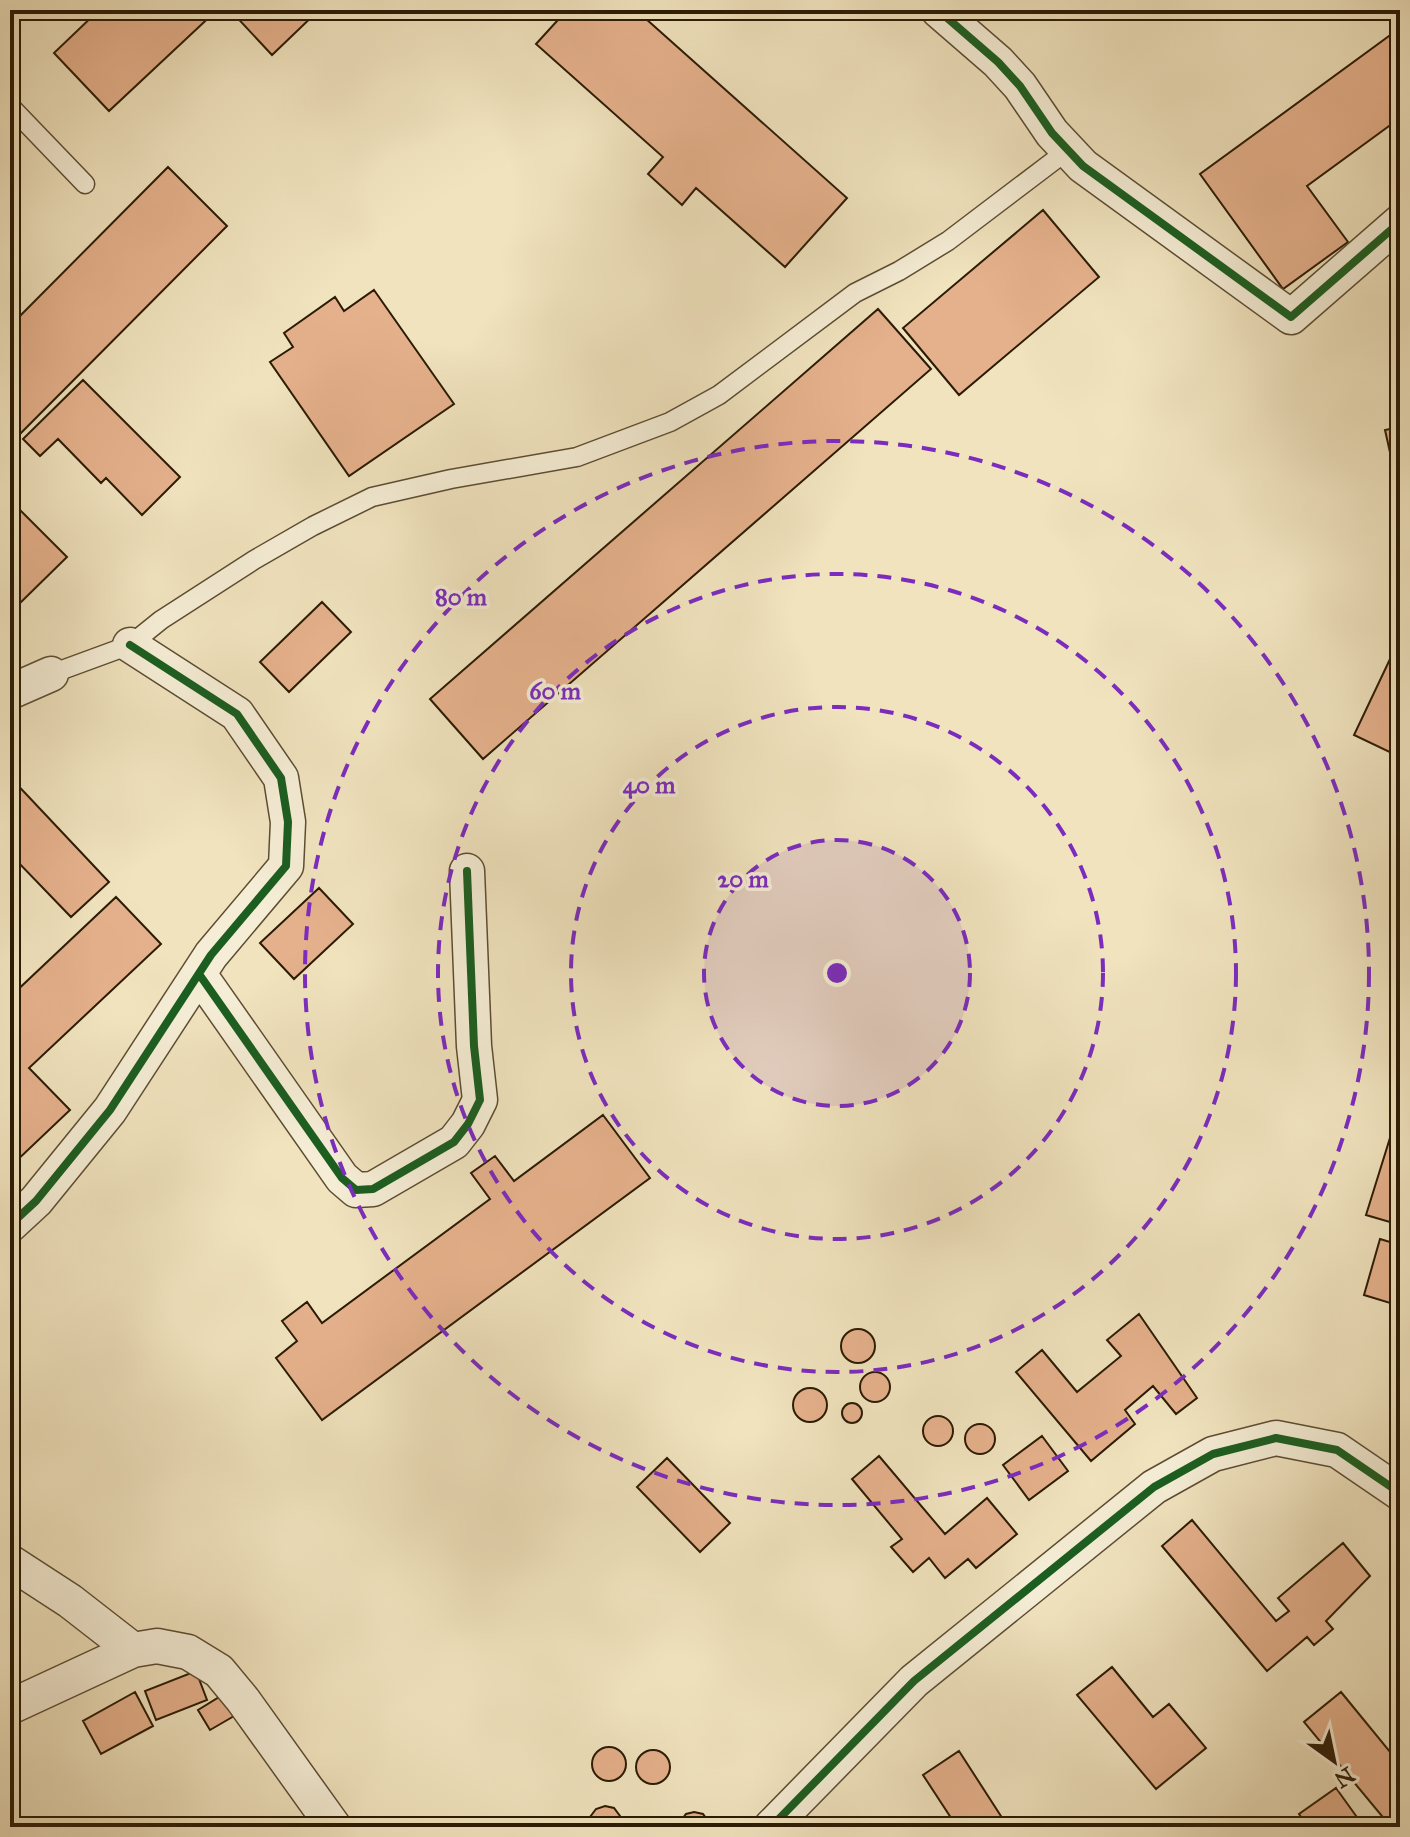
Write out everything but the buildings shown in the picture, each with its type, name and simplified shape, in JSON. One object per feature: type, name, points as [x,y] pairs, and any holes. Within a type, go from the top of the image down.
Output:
[{"type":"street","points":[[938,10],[998,62],[1020,86],[1052,133],[1083,166],[1291,317],[1400,222]]},
{"type":"street","points":[[10,1225],[36,1201],[110,1110],[199,974],[286,866],[288,822],[281,778],[237,714],[130,645]]},
{"type":"street","points":[[10,692],[51,674]]},
{"type":"street","points":[[199,974],[342,1178],[356,1190],[373,1189],[454,1142],[468,1124],[480,1100],[474,1046],[467,871]]},
{"type":"street","points":[[771,1827],[914,1681],[1154,1487],[1213,1454],[1276,1438],[1337,1450],[1400,1493]]},
{"type":"street","points":[[10,1562],[70,1601],[133,1650]]},
{"type":"street","points":[[10,1707],[133,1650],[157,1646],[180,1649],[219,1671],[334,1827]]},
{"type":"lane","points":[[10,106],[85,184]]},
{"type":"lane","points":[[51,674],[130,645],[161,620],[254,560],[372,497],[451,479],[577,457],[670,422],[719,395],[855,293],[948,241],[1068,150]]},
{"type":"cycle path","points":[[938,10],[998,62],[1020,86],[1052,133],[1083,166],[1291,317],[1400,222]]},
{"type":"cycle path","points":[[10,1225],[36,1201],[110,1110],[211,955],[286,866],[288,822],[281,778],[237,714],[130,645]]},
{"type":"cycle path","points":[[199,974],[342,1178],[356,1190],[373,1189],[454,1142],[468,1124],[480,1100],[474,1046],[467,871]]},
{"type":"cycle path","points":[[771,1827],[914,1681],[1154,1487],[1213,1454],[1276,1438],[1337,1450],[1400,1493]]}]
